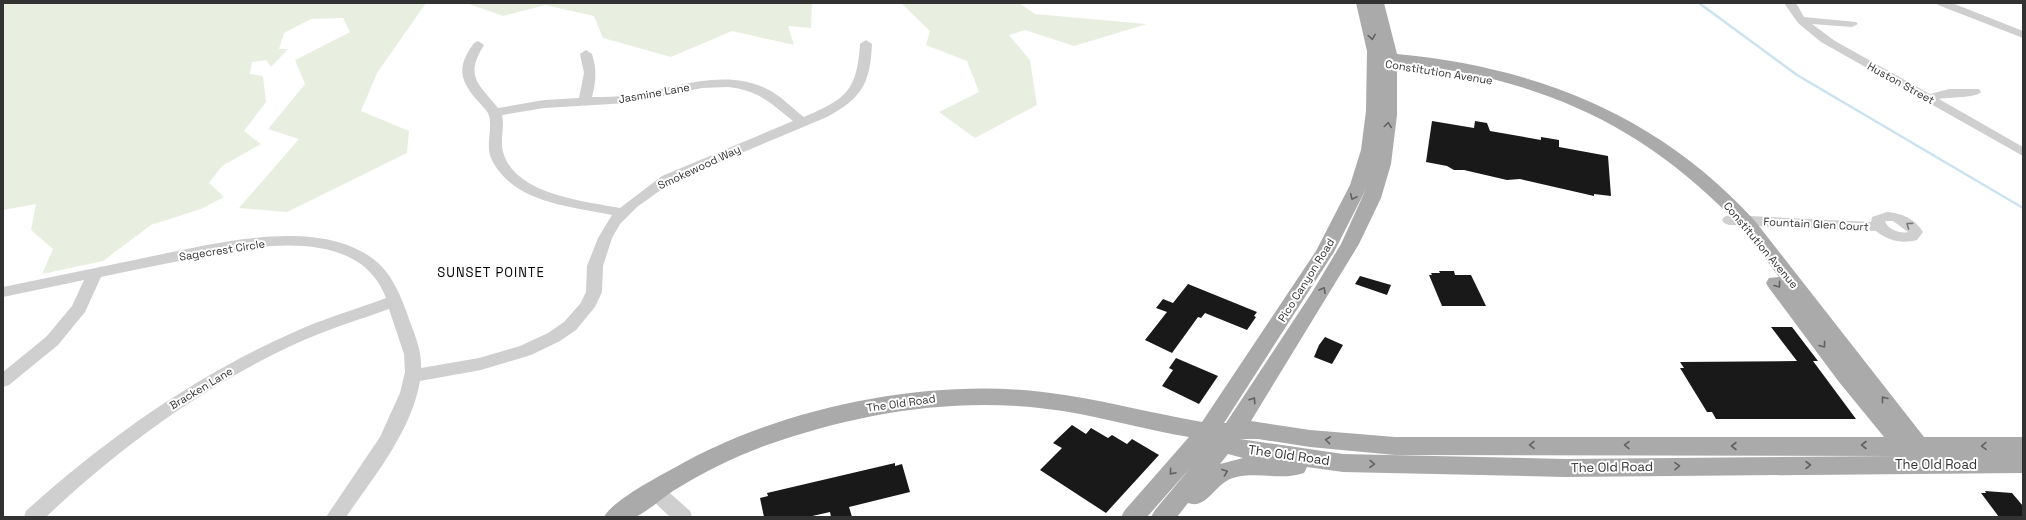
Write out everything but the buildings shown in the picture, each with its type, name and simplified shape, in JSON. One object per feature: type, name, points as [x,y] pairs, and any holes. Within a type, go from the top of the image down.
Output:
[{"type":"main road","name":"Pico Canyon Road","points":[[1364,3],[1370,26],[1382,60]]},
{"type":"main road","name":"Pico Canyon Road","points":[[1163,517],[1221,435],[1325,252],[1359,185],[1369,150],[1382,60],[1383,24],[1377,3]]},
{"type":"main road","name":"Constitution Avenue","points":[[1382,60],[1496,80],[1525,88],[1568,104],[1618,130],[1660,158],[1736,220],[1918,455]]},
{"type":"main road","name":"The Old Road","points":[[616,517],[655,491],[712,459],[780,431],[861,408],[915,399],[969,396],[1028,398],[1086,406],[1221,435],[1246,449],[1343,463],[1565,468],[1918,455],[2023,446]]},
{"type":"main road","name":"The Old Road","points":[[1221,435],[1258,430],[1298,437],[1395,446],[1918,455],[2023,464]]},
{"type":"main road","name":"Pico Canyon Road","points":[[1133,517],[1221,435]]},
{"type":"main road","points":[[1177,517],[1211,478],[1222,473],[1246,466],[1298,467],[1343,463]]},
{"type":"street","name":"Huston Street","points":[[1790,3],[1801,20],[1831,43],[2023,152]]},
{"type":"street","points":[[1942,3],[2023,35]]},
{"type":"street","points":[[1801,20],[1852,24]]},
{"type":"street","name":"Smokewood Way","points":[[414,371],[481,364],[499,357],[525,351],[545,342],[566,328],[579,317],[587,307],[594,292],[595,266],[605,238],[622,213],[644,194],[668,179],[836,107],[856,91],[863,78],[866,44]]},
{"type":"street","points":[[478,45],[468,62],[468,78],[474,90],[494,113],[497,156],[504,169],[518,181],[548,196],[622,213]]},
{"type":"street","points":[[584,102],[591,76],[591,68],[586,54]]},
{"type":"street","name":"Jasmine Lane","points":[[494,113],[539,104],[628,99],[702,84],[728,83],[749,86],[764,92],[802,122]]},
{"type":"street","points":[[1928,98],[1948,93],[1975,92]]},
{"type":"street","name":"Fountain Glen Court","points":[[1736,220],[1880,227]]},
{"type":"street","name":"Sagecrest Circle","points":[[3,292],[223,247],[258,242],[308,242],[337,246],[359,256],[383,276],[409,337],[414,371],[404,408],[390,435],[335,517]]},
{"type":"street","points":[[3,381],[52,341],[78,308],[95,274]]},
{"type":"street","name":"Bracken Lane","points":[[34,517],[99,458],[174,403],[256,356],[299,336],[394,301]]},
{"type":"street","points":[[655,491],[683,517]]},
{"type":"green space","points":[[3,3],[426,3],[377,73],[361,111],[409,131],[407,153],[287,212],[239,208],[299,139],[268,129],[305,84],[295,60],[350,32],[343,18],[311,19],[284,33],[279,49],[288,49],[271,67],[266,60],[252,62],[250,74],[263,76],[266,102],[244,131],[261,144],[222,166],[209,183],[224,197],[201,209],[151,225],[103,261],[42,274],[53,249],[31,230],[36,204],[3,210]]},
{"type":"green space","points":[[466,3],[812,3],[811,28],[788,26],[794,45],[732,31],[671,57],[603,38],[594,16],[545,5],[503,16]]},
{"type":"green space","points":[[901,3],[1019,3],[1035,14],[1147,24],[1074,46],[1025,30],[1009,35],[1030,60],[1037,105],[975,138],[939,112],[979,92],[967,61],[926,45],[930,31]]},
{"type":"waterway","points":[[1699,3],[1797,75],[2023,208]]},
{"type":"district","name":"SUNSET POINTE","points":[[491,272]]}]
